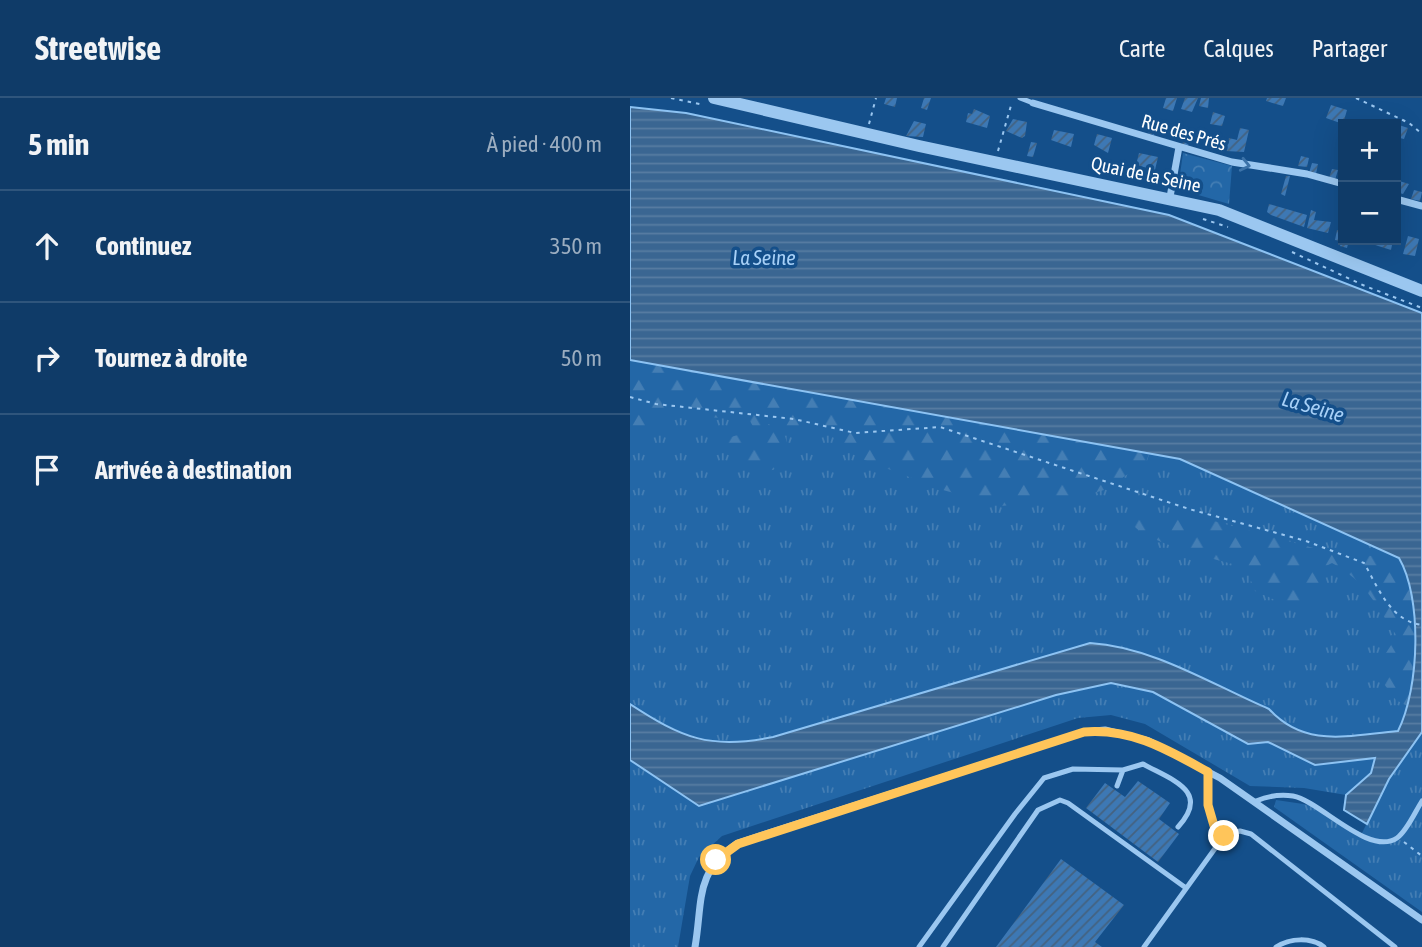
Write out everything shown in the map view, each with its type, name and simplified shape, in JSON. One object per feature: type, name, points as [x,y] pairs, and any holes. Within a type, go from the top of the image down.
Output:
[{"type":"street","name":"Quai de la Seine","points":[[712,102],[1170,197],[1219,210],[1422,290]]},
{"type":"street","name":"Rue des Prés","points":[[1033,103],[1179,148],[1338,183]]},
{"type":"street","points":[[1170,197],[1179,148]]},
{"type":"street","points":[[1401,200],[1422,206]]},
{"type":"street","points":[[695,947],[702,886],[709,868],[738,844],[1084,732],[1105,730],[1149,741],[1208,772],[1256,801],[1422,920]]},
{"type":"lane","name":"Rue des Prés","points":[[1020,98],[1033,103]]},
{"type":"lane","points":[[919,947],[1044,778],[1073,769],[1123,770],[1143,764],[1185,788],[1191,798],[1190,814],[1178,827]]},
{"type":"lane","points":[[1117,786],[1123,770]]},
{"type":"lane","points":[[1208,772],[1208,805],[1219,843]]},
{"type":"lane","points":[[1256,801],[1269,796],[1296,796],[1368,838],[1384,842],[1398,837],[1422,802]]},
{"type":"lane","points":[[943,947],[1038,810],[1060,800],[1069,803],[1186,888]]},
{"type":"lane","points":[[1144,947],[1224,836],[1240,831],[1251,834],[1395,947]]},
{"type":"lane","points":[[1276,947],[1294,940],[1317,942],[1324,947]]},
{"type":"path","points":[[671,98],[712,102]]},
{"type":"path","points":[[867,134],[876,98]]},
{"type":"path","points":[[995,162],[1014,98]]},
{"type":"path","points":[[1356,98],[1409,123],[1422,134]]},
{"type":"path","points":[[1195,216],[1231,227]]},
{"type":"path","points":[[1283,248],[1365,286],[1422,307]]},
{"type":"path","points":[[630,397],[656,404],[794,419],[855,433],[940,427],[1189,509],[1306,541],[1364,562],[1387,603],[1410,624],[1422,625]]},
{"type":"path","points":[[1398,837],[1422,856]]},
{"type":"green space","points":[[1183,153],[1232,166],[1229,204],[1178,189]]},
{"type":"green space","points":[[630,360],[1180,459],[1399,558],[1409,707],[1398,731],[1346,736],[1313,735],[1283,722],[1269,709],[1157,658],[737,745],[693,736],[656,720],[630,704]]},
{"type":"green space","points":[[630,360],[1149,454],[1146,462],[1104,490],[1073,499],[1001,506],[943,490],[857,457],[842,442],[821,430],[768,424],[773,431],[785,436],[788,446],[785,461],[773,470],[753,471],[731,453],[724,439],[755,430],[750,421],[669,413],[662,429],[630,430]]},
{"type":"green space","points":[[1188,514],[1332,553],[1399,558],[1412,590],[1415,609],[1415,670],[1409,707],[1396,700],[1381,680],[1384,656],[1397,636],[1354,578],[1332,563],[1324,567],[1324,581],[1314,606],[1300,611],[1255,591],[1246,568],[1166,544],[1138,530],[1131,522],[1134,516]]},
{"type":"green space","points":[[1111,683],[1153,692],[1248,744],[1268,742],[1315,765],[1376,758],[1371,773],[1346,795],[1304,788],[1250,786],[1145,724],[1111,715],[1078,718],[722,836],[699,857],[690,876],[678,947],[630,947],[630,761],[699,806],[1056,695]]},
{"type":"green space","points":[[1422,732],[1422,912],[1274,807],[1276,800],[1310,805],[1360,837],[1389,779]]},
{"type":"water","name":"La Seine","points":[[630,107],[686,113],[1169,215],[1422,313],[1422,732],[1389,779],[1367,824],[1344,810],[1346,795],[1371,773],[1375,758],[1315,765],[1268,742],[1248,744],[1153,692],[1111,683],[1056,695],[699,806],[630,760],[630,704],[665,725],[697,738],[731,742],[751,741],[773,737],[1090,643],[1136,651],[1181,668],[1269,709],[1283,722],[1313,735],[1346,736],[1398,731],[1411,691],[1415,618],[1412,595],[1399,558],[1180,459],[630,360]]},
{"type":"building","points":[[886,98],[897,98],[895,107],[884,104]]},
{"type":"building","points":[[924,98],[931,98],[927,110],[921,108]]},
{"type":"building","points":[[1166,98],[1177,98],[1173,111],[1163,108]]},
{"type":"building","points":[[1185,98],[1198,98],[1192,112],[1181,109]]},
{"type":"building","points":[[1201,98],[1209,98],[1208,108],[1199,106]]},
{"type":"building","points":[[1267,98],[1286,98],[1283,106],[1266,101]]},
{"type":"building","points":[[1331,105],[1347,110],[1344,119],[1338,119],[1338,122],[1326,118]]},
{"type":"building","points":[[974,109],[990,116],[987,128],[966,122],[968,113],[972,114]]},
{"type":"building","points":[[1213,112],[1225,116],[1222,126],[1210,124]]},
{"type":"building","points":[[1013,119],[1027,122],[1025,136],[1022,138],[1006,131]]},
{"type":"building","points":[[914,121],[926,124],[923,137],[906,136]]},
{"type":"building","points":[[1151,125],[1157,126],[1154,135],[1148,133]]},
{"type":"building","points":[[1401,126],[1408,128],[1404,139],[1401,138]]},
{"type":"building","points":[[1240,128],[1249,130],[1244,152],[1226,151],[1229,138],[1237,140]]},
{"type":"building","points":[[1054,130],[1074,134],[1071,147],[1051,140]]},
{"type":"building","points":[[1186,132],[1192,133],[1188,146],[1182,145]]},
{"type":"building","points":[[1097,134],[1112,138],[1108,153],[1094,145]]},
{"type":"building","points":[[1031,142],[1037,143],[1033,157],[1027,156]]},
{"type":"building","points":[[1139,153],[1158,157],[1155,170],[1136,165]]},
{"type":"building","points":[[1301,156],[1309,158],[1307,167],[1298,166]]},
{"type":"building","points":[[1312,163],[1318,164],[1316,174],[1309,173]]},
{"type":"building","points":[[1332,169],[1338,170],[1335,180],[1329,178]]},
{"type":"building","points":[[1286,176],[1290,176],[1285,196],[1281,194]]},
{"type":"building","points":[[1401,182],[1409,184],[1401,193]]},
{"type":"building","points":[[1414,190],[1422,192],[1420,201],[1411,199]]},
{"type":"building","points":[[1269,204],[1307,215],[1304,227],[1271,215],[1267,212]]},
{"type":"building","points":[[1311,210],[1316,212],[1314,220],[1331,222],[1328,233],[1307,228]]},
{"type":"building","points":[[1408,236],[1419,239],[1415,256],[1403,254]]},
{"type":"building","points":[[1375,245],[1392,245],[1391,250]]},
{"type":"building","points":[[1138,781],[1170,803],[1159,819],[1179,834],[1158,862],[1086,808],[1105,783],[1125,797]]},
{"type":"building","points":[[1061,859],[1124,905],[1095,942],[1102,947],[996,947]]},
{"type":"route","points":[[716,860],[738,844],[1084,732],[1105,730],[1149,741],[1208,772],[1208,805],[1219,843],[1224,836]]}]
